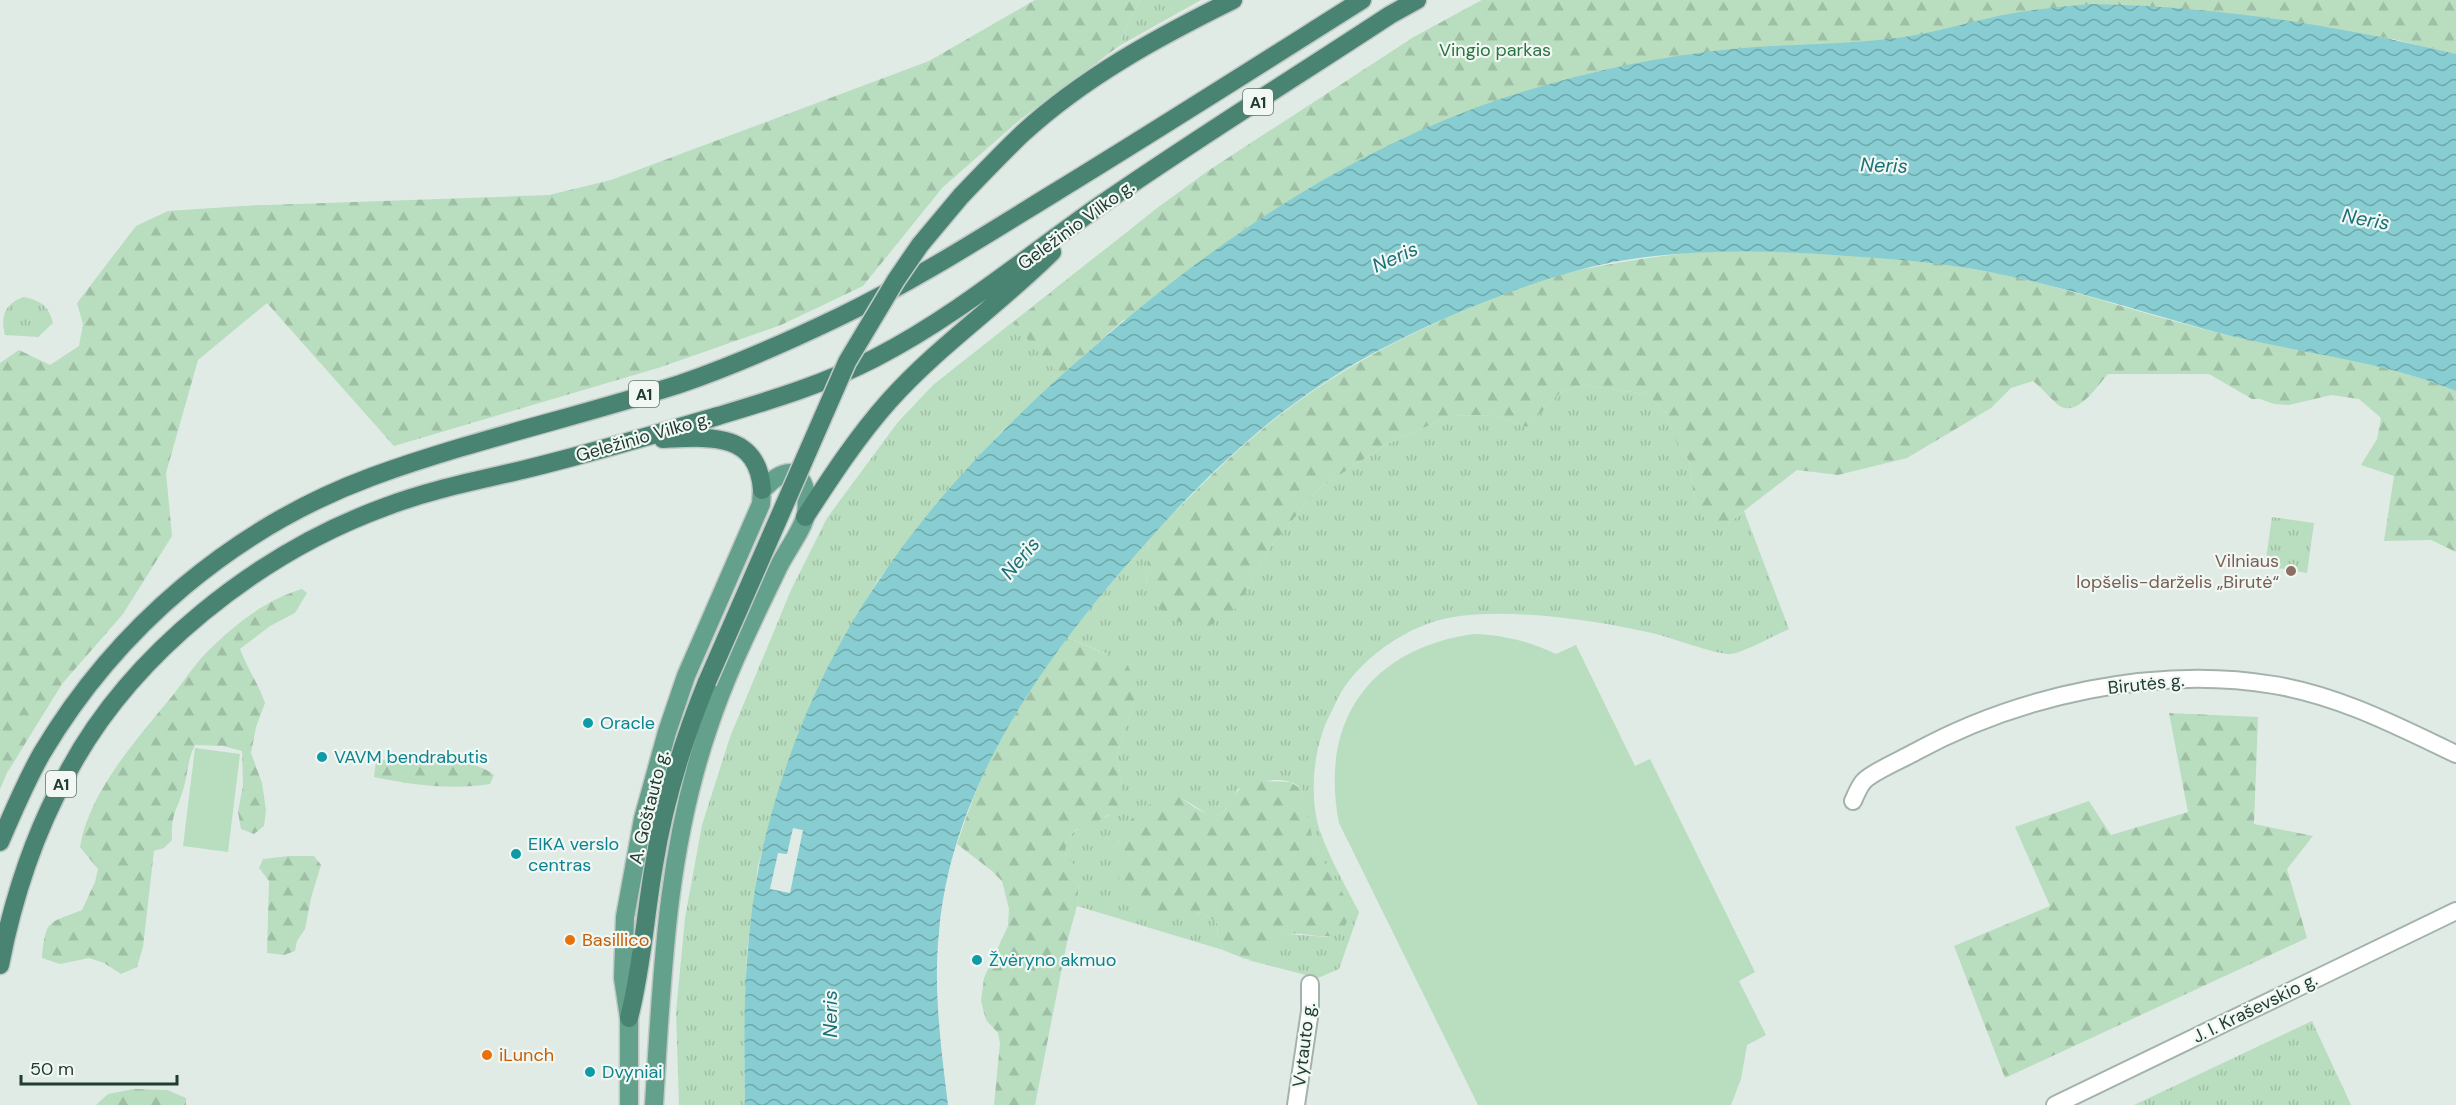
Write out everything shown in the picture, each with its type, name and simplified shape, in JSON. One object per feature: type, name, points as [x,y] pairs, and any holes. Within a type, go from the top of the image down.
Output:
[{"type":"highway","points":[[628,1018],[637,986],[649,897],[665,809],[678,756],[707,682],[848,362],[896,280],[920,245],[961,196],[1022,134],[1096,76],[1165,34],[1233,0]]},
{"type":"highway","name":"Geležinio Vilko g.","points":[[0,842],[40,756],[67,714],[111,655],[165,602],[197,575],[251,537],[317,501],[370,478],[681,383],[767,351],[845,314],[949,258],[1362,0]]},
{"type":"highway","name":"Geležinio Vilko g.","points":[[0,965],[8,924],[47,813],[68,770],[93,732],[134,680],[178,633],[219,599],[274,561],[331,530],[387,506],[634,440],[797,392],[875,359],[1000,279],[1101,205],[1390,15],[1417,0]]},
{"type":"highway","points":[[805,517],[837,467],[889,401],[964,328],[1020,284],[1101,205]]},
{"type":"highway","points":[[634,440],[712,437],[738,446],[750,454],[757,465],[762,490]]},
{"type":"main road","points":[[762,490],[778,477],[790,474],[800,478],[808,496],[805,517]]},
{"type":"main road","name":"A. Goštauto g.","points":[[629,1103],[628,1018],[623,978],[625,917],[643,819],[667,732],[686,676],[761,504],[762,490]]},
{"type":"main road","name":"A. Goštauto g.","points":[[654,1105],[666,918],[679,833],[708,729],[739,649],[805,517]]},
{"type":"street","name":"Birutės g.","points":[[1853,801],[1864,781],[1952,732],[1981,720],[2063,696],[2166,679],[2238,680],[2275,685],[2332,698],[2456,753]]},
{"type":"street","name":"J. I. Kraševskio g.","points":[[2055,1105],[2456,911]]},
{"type":"street","name":"Vytauto g.","points":[[1296,1105],[1310,1011],[1310,984]]},
{"type":"green space","points":[[1035,0],[1141,0],[1129,20],[1119,46],[1021,119],[943,187],[863,286],[781,325],[658,368],[394,446],[267,303],[198,360],[166,473],[172,536],[123,614],[62,684],[7,773],[0,789],[0,363],[19,350],[50,365],[79,346],[83,324],[77,303],[136,226],[168,211],[243,206],[549,195],[611,180],[929,61]]},
{"type":"green space","points":[[1141,0],[1201,0],[1119,46],[1129,20]]},
{"type":"green space","points":[[1482,0],[2456,0],[2456,54],[2394,39],[1123,320],[1003,430],[970,466],[878,580],[839,646],[800,730],[784,773],[758,866],[747,951],[745,1105],[679,1105],[676,1012],[685,918],[702,825],[730,737],[791,590],[827,518],[898,422],[933,385],[1208,171],[1414,37]]},
{"type":"green space","name":"Vingio parkas","points":[[1482,0],[2456,0],[2456,54],[2394,39],[2305,23],[2091,4],[2009,14],[1926,34],[1885,40],[1732,49],[1674,56],[1607,69],[1476,108],[1356,160],[1234,235],[1123,320],[1060,376],[1013,323],[1157,208],[1208,171],[1414,37]]},
{"type":"green space","points":[[1702,251],[1880,257],[1986,271],[2047,285],[2227,335],[2371,364],[2428,380],[2456,391],[2456,552],[2431,540],[2384,541],[2394,476],[2361,465],[2377,439],[2381,418],[2359,399],[2331,395],[2289,405],[2274,404],[2252,399],[2209,374],[2108,374],[2086,400],[2071,408],[2064,408],[2033,381],[2011,388],[1991,408],[1907,458],[1838,475],[1797,470],[1727,524],[1708,523],[1695,505],[1689,461],[1676,441],[1665,412],[1646,394],[1583,385],[1560,393],[1527,427],[1495,415],[1450,416],[1387,444],[1318,489],[1268,550],[1238,607],[1203,630],[1165,617],[1146,586],[1149,538],[1245,444],[1301,399],[1372,355],[1421,330],[1523,286],[1600,266]]},
{"type":"green space","points":[[23,297],[43,305],[51,317],[53,323],[38,337],[5,335],[3,322],[5,312],[12,303]]},
{"type":"green space","points":[[1583,385],[1646,394],[1665,412],[1676,441],[1689,461],[1695,505],[1727,524],[1744,511],[1789,629],[1743,650],[1725,654],[1652,633],[1605,624],[1527,615],[1476,615],[1453,617],[1418,627],[1385,647],[1356,672],[1345,687],[1326,724],[1316,756],[1314,796],[1317,822],[1329,854],[1359,912],[1339,969],[1318,978],[1248,960],[1260,960],[1281,938],[1288,934],[1328,937],[1322,859],[1314,845],[1302,789],[1288,781],[1271,780],[1238,789],[1233,802],[1221,814],[1209,815],[1180,797],[1118,840],[1120,881],[1182,915],[1197,913],[1209,917],[1217,923],[1218,941],[1223,950],[1077,906],[1079,881],[1066,857],[1064,849],[1066,841],[1084,825],[1108,816],[1122,785],[1117,755],[1134,702],[1107,654],[1066,637],[1149,538],[1146,586],[1238,607],[1268,550],[1318,489],[1387,444],[1450,416],[1495,415],[1527,427],[1560,393]]},
{"type":"green space","points":[[2272,517],[2314,523],[2307,573],[2265,566]]},
{"type":"green space","points":[[302,589],[307,593],[295,613],[270,626],[240,649],[265,703],[256,727],[251,753],[262,783],[266,810],[264,826],[254,834],[241,829],[238,812],[243,785],[242,751],[223,746],[195,745],[173,819],[172,840],[164,848],[154,851],[143,947],[137,967],[121,974],[104,963],[89,958],[60,964],[42,958],[47,929],[55,921],[82,910],[95,882],[98,869],[80,847],[93,806],[117,766],[198,662],[217,642],[263,607]]},
{"type":"green space","points":[[1473,634],[1516,640],[1556,654],[1576,645],[1635,766],[1650,759],[1755,972],[1739,981],[1766,1035],[1747,1045],[1741,1079],[1731,1105],[1478,1105],[1339,823],[1335,786],[1337,753],[1345,722],[1360,696],[1380,673],[1406,656],[1437,642]]},
{"type":"green space","points":[[1066,637],[1125,662],[1132,673],[1135,686],[1134,702],[1117,755],[1122,801],[1100,820],[1074,831],[1066,844],[1065,855],[1075,866],[1079,880],[1077,906],[1067,942],[1035,1105],[994,1105],[1000,1043],[998,1033],[986,1020],[981,1001],[984,978],[1008,926],[1009,909],[1002,881],[957,844],[979,784],[998,745],[1030,690]]},
{"type":"green space","points":[[2169,713],[2258,717],[2254,824],[2313,836],[2287,869],[2307,938],[2005,1078],[1954,946],[2050,906],[2015,827],[2089,801],[2111,835],[2188,812]]},
{"type":"green space","points":[[195,748],[240,754],[228,852],[183,846]]},
{"type":"green space","points":[[390,759],[459,762],[484,769],[494,775],[490,784],[461,787],[417,784],[374,777],[376,761]]},
{"type":"green space","points":[[1252,782],[1290,782],[1302,789],[1314,845],[1349,904],[1350,911],[1343,929],[1337,934],[1330,936],[1297,933],[1287,935],[1280,940],[1272,954],[1266,959],[1254,960],[1223,950],[1218,941],[1217,923],[1204,914],[1193,913],[1158,919],[1143,914],[1137,909],[1131,903],[1120,881],[1118,844],[1120,836],[1132,818],[1161,799],[1170,796],[1179,797],[1202,811],[1221,814],[1241,788]]},
{"type":"green space","points":[[314,856],[321,865],[305,929],[297,941],[295,951],[284,955],[267,953],[269,881],[259,868],[263,859]]},
{"type":"green space","points":[[2312,1021],[2351,1105],[2134,1105]]},
{"type":"green space","points":[[134,1089],[167,1090],[186,1098],[186,1105],[96,1105],[108,1094]]},
{"type":"water","name":"Neris","points":[[2091,4],[2183,9],[2275,19],[2366,34],[2456,54],[2456,391],[2364,363],[2239,338],[2018,278],[1955,266],[1884,258],[1760,252],[1701,252],[1642,257],[1557,276],[1467,309],[1393,343],[1339,373],[1263,428],[1207,478],[1107,588],[1048,664],[1021,705],[976,792],[958,837],[946,884],[939,932],[937,975],[948,1105],[745,1105],[745,998],[754,893],[769,823],[788,760],[827,668],[877,583],[899,551],[948,490],[1030,405],[1132,314],[1223,244],[1319,182],[1421,130],[1506,97],[1602,71],[1667,58],[1732,49],[1903,37],[2014,13]]},
{"type":"pier","points":[[793,828],[803,830],[790,893],[770,889],[778,853],[787,854]]},
{"type":"place","name":"Vilniaus lopšelis-darželis „Birutė“","points":[[2291,571]]},
{"type":"place","name":"Oracle","points":[[588,723]]},
{"type":"place","name":"VAVM bendrabutis","points":[[322,757]]},
{"type":"place","name":"EIKA verslo centras","points":[[516,854]]},
{"type":"place","name":"Basillico","points":[[570,940]]},
{"type":"place","name":"Žvėryno akmuo","points":[[977,960]]},
{"type":"place","name":"iLunch","points":[[487,1055]]},
{"type":"place","name":"Dvyniai","points":[[590,1072]]}]
